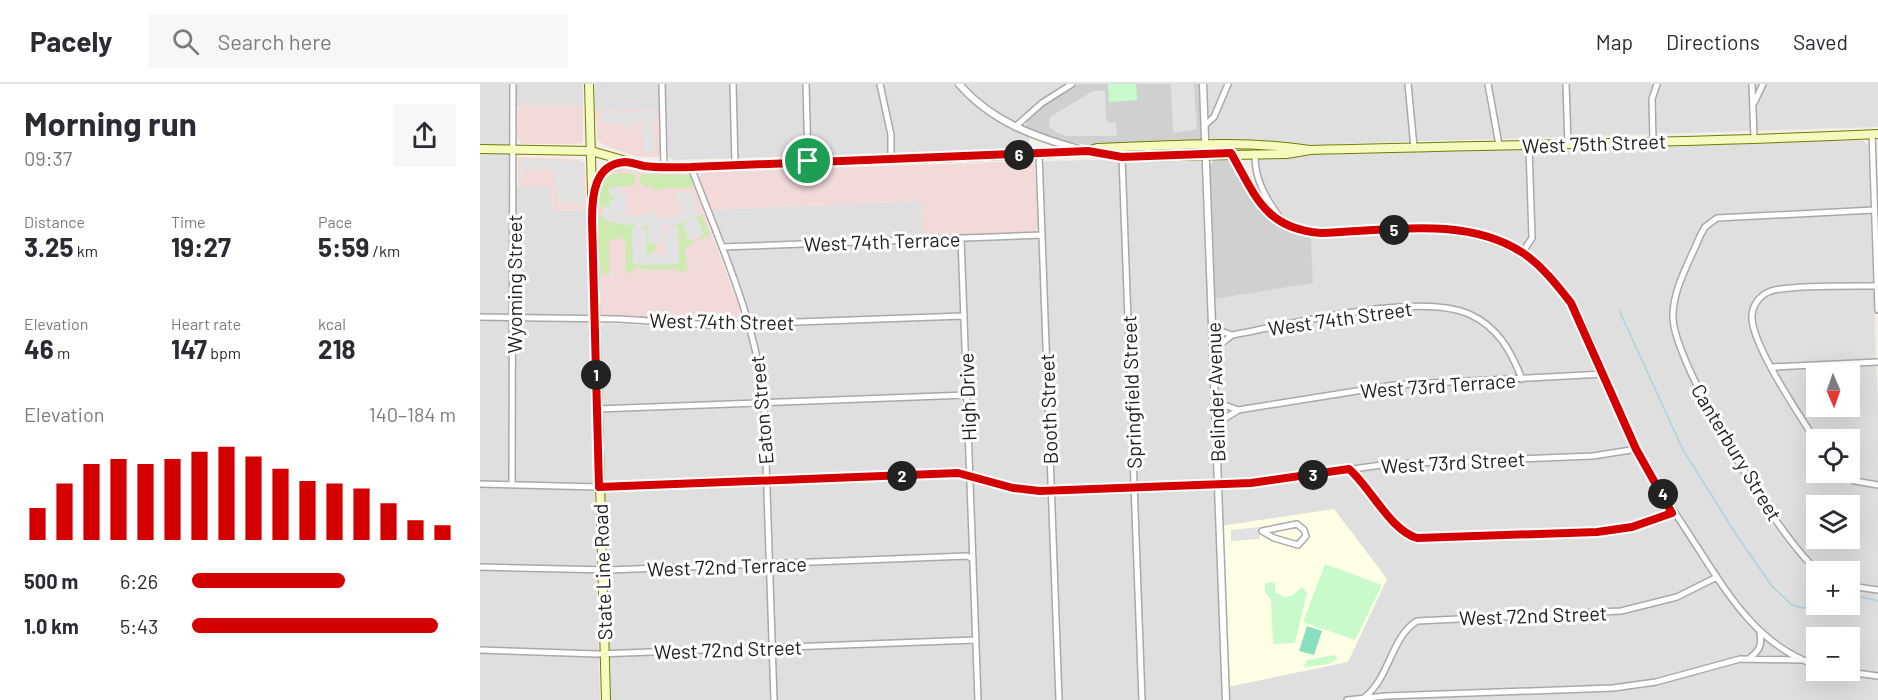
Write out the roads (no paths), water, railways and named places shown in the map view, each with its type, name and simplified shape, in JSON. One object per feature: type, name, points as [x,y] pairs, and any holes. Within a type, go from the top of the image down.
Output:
[{"type":"main road","name":"State Line Road","points":[[589,84],[606,700]]},
{"type":"main road","name":"West 75th Street","points":[[1088,151],[1097,148],[1287,154],[1310,150],[1529,146],[1875,134]]},
{"type":"main road","name":"West 75th Street","points":[[480,149],[591,152],[627,162],[664,167],[1088,151],[1122,157],[1285,146],[1310,150]]},
{"type":"main road","points":[[592,196],[602,172],[613,165],[627,162]]},
{"type":"street","name":"Wyoming Street","points":[[512,484],[513,84]]},
{"type":"street","points":[[662,84],[664,167]]},
{"type":"street","points":[[733,84],[735,164]]},
{"type":"street","points":[[806,84],[808,161]]},
{"type":"street","points":[[880,84],[891,135],[891,159]]},
{"type":"street","points":[[959,84],[984,108],[1015,127],[1088,151]]},
{"type":"street","points":[[1015,127],[1042,103],[1072,84]]},
{"type":"street","name":"Belinder Avenue","points":[[1203,84],[1226,700]]},
{"type":"street","points":[[1205,126],[1214,117],[1228,84]]},
{"type":"street","points":[[1408,84],[1414,147]]},
{"type":"street","points":[[1488,84],[1499,145]]},
{"type":"street","points":[[1566,84],[1568,144]]},
{"type":"street","points":[[1653,141],[1652,99],[1657,84]]},
{"type":"street","points":[[1752,84],[1754,138]]},
{"type":"street","points":[[1753,105],[1763,84]]},
{"type":"street","points":[[1875,134],[1874,210],[1878,310]]},
{"type":"street","points":[[1522,253],[1532,238],[1529,146]]},
{"type":"street","points":[[1231,153],[1262,208],[1271,216],[1311,232],[1458,231],[1490,239],[1522,253],[1558,286],[1571,303],[1636,449],[1672,513],[1735,604],[1760,633],[1806,662]]},
{"type":"street","points":[[1255,153],[1256,172],[1263,192],[1281,219]]},
{"type":"street","name":"Booth Street","points":[[1039,154],[1059,700]]},
{"type":"street","name":"Springfield Street","points":[[1122,157],[1142,700]]},
{"type":"street","name":"Eaton Street","points":[[691,167],[750,324],[759,361],[764,402],[774,700]]},
{"type":"street","name":"Canterbury Street","points":[[1809,561],[1796,549],[1725,440],[1699,393],[1677,342],[1673,320],[1677,293],[1700,236],[1711,221],[1726,215],[1874,210]]},
{"type":"street","name":"West 74th Terrace","points":[[722,247],[1042,235]]},
{"type":"street","name":"High Drive","points":[[961,238],[978,700]]},
{"type":"street","points":[[1809,429],[1772,367],[1752,319],[1752,311],[1762,295],[1778,289],[1877,286]]},
{"type":"street","name":"West 74th Street","points":[[1214,349],[1232,335],[1381,309],[1450,308],[1475,317],[1495,331],[1509,349],[1522,380]]},
{"type":"street","name":"West 74th Street","points":[[480,317],[594,319],[702,325],[963,316]]},
{"type":"street","name":"West 74th Street","points":[[1212,328],[1232,335]]},
{"type":"street","points":[[1772,367],[1878,362]]},
{"type":"street","name":"West 73rd Terrace","points":[[1217,423],[1238,410],[1394,384],[1522,380],[1604,374]]},
{"type":"street","points":[[597,409],[967,395]]},
{"type":"street","name":"West 73rd Terrace","points":[[1216,402],[1238,410]]},
{"type":"street","name":"West 73rd Street","points":[[480,484],[599,487],[970,475],[1025,490],[1051,490],[1276,480],[1389,464],[1600,456],[1636,449]]},
{"type":"street","points":[[1349,469],[1365,483],[1399,529],[1417,538],[1597,532],[1632,527],[1672,513]]},
{"type":"street","points":[[1860,482],[1878,485]]},
{"type":"street","points":[[1297,524],[1304,530],[1306,536],[1302,543],[1295,545],[1262,531],[1297,524]]},
{"type":"street","name":"West 72nd Terrace","points":[[480,567],[602,570],[967,556],[973,559]]},
{"type":"street","name":"West 72nd Street","points":[[1365,697],[1379,684],[1404,634],[1417,621],[1621,611],[1677,597],[1717,577]]},
{"type":"street","points":[[1860,587],[1878,590]]},
{"type":"street","points":[[1750,658],[1758,651],[1762,642],[1760,633]]},
{"type":"street","name":"West 72nd Street","points":[[480,650],[605,654],[975,640]]},
{"type":"street","points":[[1347,700],[1365,697],[1636,686],[1750,658],[1801,660]]},
{"type":"street","points":[[1860,674],[1878,676]]},
{"type":"street","points":[[1379,684],[1386,696]]},
{"type":"waterway","points":[[1619,310],[1683,450],[1771,585],[1792,605],[1806,607]]},
{"type":"waterway","points":[[1860,596],[1878,601]]}]
